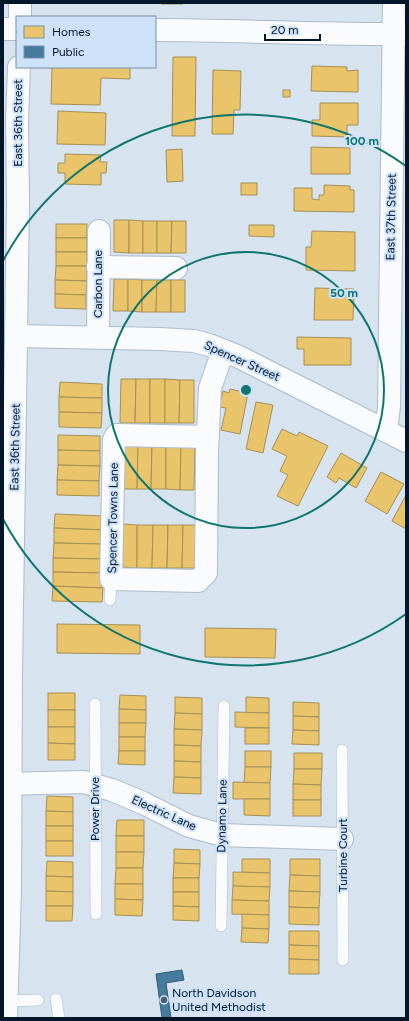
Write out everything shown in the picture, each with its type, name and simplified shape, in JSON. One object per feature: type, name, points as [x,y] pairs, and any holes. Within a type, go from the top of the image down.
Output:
[{"type":"street","points":[[20,3],[20,16]]},
{"type":"street","name":"East 37th Street","points":[[386,431],[389,407],[400,34],[394,3]]},
{"type":"street","points":[[3,29],[16,29]]},
{"type":"street","points":[[156,30],[230,30],[379,35],[400,34]]},
{"type":"street","name":"East 36th Street","points":[[6,1009],[10,890],[7,784],[13,548],[9,406],[16,336],[18,68]]},
{"type":"street","name":"Carbon Lane","points":[[98,338],[99,231]]},
{"type":"street","points":[[98,267],[176,268]]},
{"type":"street","name":"Spencer Street","points":[[16,336],[160,339],[194,341],[209,345],[237,356],[406,441]]},
{"type":"street","name":"Spencer Towns Lane","points":[[208,436],[117,435],[114,440],[111,589],[198,581],[206,573],[210,388],[223,351]]},
{"type":"street","name":"Electric Lane","points":[[7,784],[84,782],[112,790],[143,803],[189,826],[222,835],[342,839]]},
{"type":"lane","name":"Power Drive","points":[[94,704],[96,914]]},
{"type":"lane","name":"Dynamo Lane","points":[[221,926],[224,706]]},
{"type":"lane","name":"Turbine Court","points":[[342,750],[344,960]]},
{"type":"lane","points":[[56,999],[59,1018]]},
{"type":"lane","points":[[6,1009],[38,1000]]},
{"type":"building: Homes","points":[[182,3],[182,4],[162,4]]},
{"type":"building: Homes","points":[[173,57],[196,57],[195,136],[172,136]]},
{"type":"building: Homes","points":[[312,66],[347,67],[347,71],[358,70],[358,92],[311,91]]},
{"type":"building: Homes","points":[[52,68],[130,68],[130,79],[101,78],[100,105],[51,104]]},
{"type":"building: Homes","points":[[213,70],[241,71],[240,110],[234,110],[233,134],[212,134]]},
{"type":"building: Homes","points":[[283,90],[290,90],[290,97],[283,97]]},
{"type":"building: Homes","points":[[320,103],[358,103],[358,125],[347,125],[347,137],[312,136],[312,120],[320,120]]},
{"type":"building: Homes","points":[[58,111],[106,113],[105,145],[57,144]]},
{"type":"building: Homes","points":[[311,147],[350,148],[350,174],[311,174]]},
{"type":"building: Homes","points":[[182,149],[183,181],[167,182],[166,150]]},
{"type":"building: Homes","points":[[65,154],[101,155],[100,162],[107,162],[106,173],[101,173],[101,185],[65,184],[65,173],[58,173],[58,163],[65,163]]},
{"type":"building: Homes","points":[[241,183],[257,183],[257,195],[241,195]]},
{"type":"building: Homes","points":[[324,185],[350,186],[350,190],[354,190],[354,212],[294,211],[294,188],[312,188],[312,199],[319,200],[319,195],[324,195]]},
{"type":"building: Homes","points":[[114,220],[129,220],[129,253],[114,252]]},
{"type":"building: Homes","points":[[129,220],[143,221],[143,253],[129,253]]},
{"type":"building: Homes","points":[[143,221],[157,221],[157,253],[143,253]]},
{"type":"building: Homes","points":[[157,221],[172,221],[171,253],[157,253]]},
{"type":"building: Homes","points":[[172,221],[186,221],[186,253],[171,253]]},
{"type":"building: Homes","points":[[56,224],[87,224],[87,238],[56,238]]},
{"type":"building: Homes","points":[[249,225],[274,225],[274,237],[249,236]]},
{"type":"building: Homes","points":[[312,231],[355,232],[355,271],[306,270],[306,247],[311,247]]},
{"type":"building: Homes","points":[[56,238],[87,238],[87,252],[56,252]]},
{"type":"building: Homes","points":[[56,252],[87,252],[87,266],[56,266]]},
{"type":"building: Homes","points":[[56,266],[87,266],[87,281],[55,280]]},
{"type":"building: Homes","points":[[114,279],[128,279],[128,311],[113,311]]},
{"type":"building: Homes","points":[[128,279],[142,280],[142,312],[128,311]]},
{"type":"building: Homes","points":[[55,280],[87,281],[86,295],[55,294]]},
{"type":"building: Homes","points":[[142,280],[157,280],[156,312],[142,312]]},
{"type":"building: Homes","points":[[157,280],[171,280],[171,312],[156,312]]},
{"type":"building: Homes","points":[[171,280],[185,280],[185,312],[171,312]]},
{"type":"building: Homes","points":[[315,288],[354,289],[353,320],[314,320]]},
{"type":"building: Homes","points":[[55,294],[86,295],[86,309],[55,308]]},
{"type":"building: Homes","points":[[297,337],[351,338],[351,365],[304,365],[304,349],[297,349]]},
{"type":"building: Homes","points":[[121,379],[136,379],[135,423],[120,423]]},
{"type":"building: Homes","points":[[136,379],[150,379],[150,423],[135,423]]},
{"type":"building: Homes","points":[[150,379],[165,379],[165,423],[150,423]]},
{"type":"building: Homes","points":[[165,379],[180,380],[179,423],[165,423]]},
{"type":"building: Homes","points":[[180,380],[194,380],[194,423],[179,423]]},
{"type":"building: Homes","points":[[60,382],[102,384],[102,398],[59,397]]},
{"type":"building: Homes","points":[[230,389],[248,393],[240,434],[221,430],[226,408],[219,407],[223,391],[229,393]]},
{"type":"building: Homes","points":[[59,397],[102,398],[102,413],[59,412]]},
{"type":"building: Homes","points":[[256,402],[273,405],[263,453],[246,449]]},
{"type":"building: Homes","points":[[59,412],[102,413],[101,428],[59,427]]},
{"type":"building: Homes","points":[[282,429],[297,436],[299,432],[328,446],[298,506],[277,496],[288,475],[280,471],[287,456],[272,449]]},
{"type":"building: Homes","points":[[58,435],[100,436],[100,451],[58,450]]},
{"type":"building: Homes","points":[[123,444],[138,444],[137,489],[123,489]]},
{"type":"building: Homes","points":[[138,444],[152,445],[151,489],[137,489]]},
{"type":"building: Homes","points":[[152,445],[166,445],[166,489],[151,489]]},
{"type":"building: Homes","points":[[166,445],[181,445],[180,490],[166,489]]},
{"type":"building: Homes","points":[[181,445],[195,445],[194,490],[180,490]]},
{"type":"building: Homes","points":[[58,450],[100,451],[100,466],[58,465]]},
{"type":"building: Homes","points":[[341,453],[367,468],[356,488],[339,478],[336,483],[327,477]]},
{"type":"building: Homes","points":[[58,465],[100,466],[99,481],[57,480]]},
{"type":"building: Homes","points":[[381,472],[404,484],[387,514],[365,501]]},
{"type":"building: Homes","points":[[57,480],[99,481],[99,496],[57,495]]},
{"type":"building: Homes","points":[[406,495],[406,529],[392,521]]},
{"type":"building: Homes","points":[[55,514],[104,516],[104,530],[54,528]]},
{"type":"building: Homes","points":[[123,524],[137,525],[137,568],[122,567]]},
{"type":"building: Homes","points":[[137,525],[153,525],[152,568],[137,568]]},
{"type":"building: Homes","points":[[153,525],[168,525],[167,568],[152,568]]},
{"type":"building: Homes","points":[[168,525],[183,525],[182,568],[167,568]]},
{"type":"building: Homes","points":[[183,525],[198,525],[197,568],[182,568]]},
{"type":"building: Homes","points":[[54,528],[104,530],[104,544],[54,543]]},
{"type":"building: Homes","points":[[54,543],[104,544],[103,559],[53,558]]},
{"type":"building: Homes","points":[[53,558],[103,559],[103,573],[53,572]]},
{"type":"building: Homes","points":[[53,572],[103,573],[103,588],[53,586]]},
{"type":"building: Homes","points":[[53,586],[103,588],[102,602],[52,601]]},
{"type":"building: Homes","points":[[57,624],[140,625],[140,654],[57,653]]},
{"type":"building: Homes","points":[[205,628],[276,629],[275,658],[205,657]]},
{"type":"building: Homes","points":[[48,693],[75,693],[75,710],[48,710]]},
{"type":"building: Homes","points":[[120,695],[146,696],[146,710],[119,709]]},
{"type":"building: Homes","points":[[175,697],[202,698],[202,714],[175,713]]},
{"type":"building: Homes","points":[[246,697],[269,698],[269,713],[246,713]]},
{"type":"building: Homes","points":[[293,702],[319,703],[319,717],[293,716]]},
{"type":"building: Homes","points":[[119,709],[146,710],[146,723],[119,723]]},
{"type":"building: Homes","points":[[48,710],[75,710],[75,727],[48,727]]},
{"type":"building: Homes","points":[[235,712],[269,713],[269,728],[235,727]]},
{"type":"building: Homes","points":[[175,713],[202,714],[202,730],[174,729]]},
{"type":"building: Homes","points":[[293,716],[319,717],[319,731],[293,730]]},
{"type":"building: Homes","points":[[119,723],[146,723],[145,737],[119,737]]},
{"type":"building: Homes","points":[[48,727],[75,727],[75,744],[48,743]]},
{"type":"building: Homes","points":[[245,728],[269,728],[269,744],[245,744]]},
{"type":"building: Homes","points":[[174,729],[202,730],[201,746],[174,745]]},
{"type":"building: Homes","points":[[293,730],[319,731],[319,745],[292,744]]},
{"type":"building: Homes","points":[[119,737],[145,737],[145,751],[119,751]]},
{"type":"building: Homes","points":[[48,743],[75,744],[75,760],[48,760]]},
{"type":"building: Homes","points":[[174,745],[201,746],[201,762],[174,761]]},
{"type":"building: Homes","points":[[119,751],[145,751],[145,765],[118,764]]},
{"type":"building: Homes","points":[[245,751],[271,751],[271,767],[245,767]]},
{"type":"building: Homes","points":[[294,753],[322,753],[322,769],[294,769]]},
{"type":"building: Homes","points":[[174,761],[201,762],[201,778],[174,777]]},
{"type":"building: Homes","points":[[245,767],[271,767],[270,783],[244,783]]},
{"type":"building: Homes","points":[[294,769],[322,769],[321,785],[293,784]]},
{"type":"building: Homes","points":[[174,777],[201,778],[201,794],[173,793]]},
{"type":"building: Homes","points":[[233,782],[270,783],[270,799],[233,799]]},
{"type":"building: Homes","points":[[293,784],[321,785],[321,800],[293,800]]},
{"type":"building: Homes","points":[[47,796],[73,797],[73,812],[46,811]]},
{"type":"building: Homes","points":[[244,799],[270,799],[270,816],[244,815]]},
{"type":"building: Homes","points":[[293,800],[321,800],[321,816],[293,816]]},
{"type":"building: Homes","points":[[46,811],[73,812],[73,826],[46,826]]},
{"type":"building: Homes","points":[[117,820],[144,820],[144,836],[116,836]]},
{"type":"building: Homes","points":[[46,826],[73,826],[73,841],[46,841]]},
{"type":"building: Homes","points":[[116,836],[144,836],[144,852],[116,852]]},
{"type":"building: Homes","points":[[46,841],[73,841],[73,856],[46,856]]},
{"type":"building: Homes","points":[[174,849],[200,850],[200,864],[174,863]]},
{"type":"building: Homes","points":[[116,852],[144,852],[143,868],[116,868]]},
{"type":"building: Homes","points":[[242,859],[270,859],[270,873],[242,872]]},
{"type":"building: Homes","points":[[290,859],[320,859],[320,876],[290,875]]},
{"type":"building: Homes","points":[[47,861],[73,862],[73,877],[46,876]]},
{"type":"building: Homes","points":[[174,863],[200,864],[199,878],[173,878]]},
{"type":"building: Homes","points":[[116,868],[143,868],[143,884],[115,884]]},
{"type":"building: Homes","points":[[233,872],[270,873],[270,887],[233,886]]},
{"type":"building: Homes","points":[[290,875],[320,876],[320,892],[289,891]]},
{"type":"building: Homes","points":[[46,876],[73,877],[73,892],[46,891]]},
{"type":"building: Homes","points":[[173,878],[199,878],[199,892],[173,892]]},
{"type":"building: Homes","points":[[115,884],[143,884],[143,900],[115,899]]},
{"type":"building: Homes","points":[[233,886],[270,887],[269,901],[232,900]]},
{"type":"building: Homes","points":[[46,891],[73,892],[73,906],[46,906]]},
{"type":"building: Homes","points":[[289,891],[320,892],[319,908],[289,907]]},
{"type":"building: Homes","points":[[173,892],[199,892],[199,907],[173,906]]},
{"type":"building: Homes","points":[[115,899],[143,900],[142,916],[115,915]]},
{"type":"building: Homes","points":[[232,900],[269,901],[269,915],[232,914]]},
{"type":"building: Homes","points":[[46,906],[73,906],[72,921],[46,921]]},
{"type":"building: Homes","points":[[173,906],[199,907],[199,921],[173,920]]},
{"type":"building: Homes","points":[[289,907],[319,908],[319,925],[289,924]]},
{"type":"building: Homes","points":[[242,914],[269,915],[269,929],[242,928]]},
{"type":"building: Homes","points":[[242,928],[269,929],[268,943],[241,942]]},
{"type":"building: Homes","points":[[289,931],[319,931],[319,946],[289,945]]},
{"type":"building: Homes","points":[[289,945],[319,946],[319,960],[289,959]]},
{"type":"building: Homes","points":[[289,959],[319,960],[319,974],[289,974]]},
{"type":"building: Public","name":"North Davidson United Methodist","points":[[182,970],[184,980],[166,983],[171,1018],[162,1018],[156,974]]},
{"type":"place","name":"North Davidson United Methodist","points":[[164,1000]]}]
